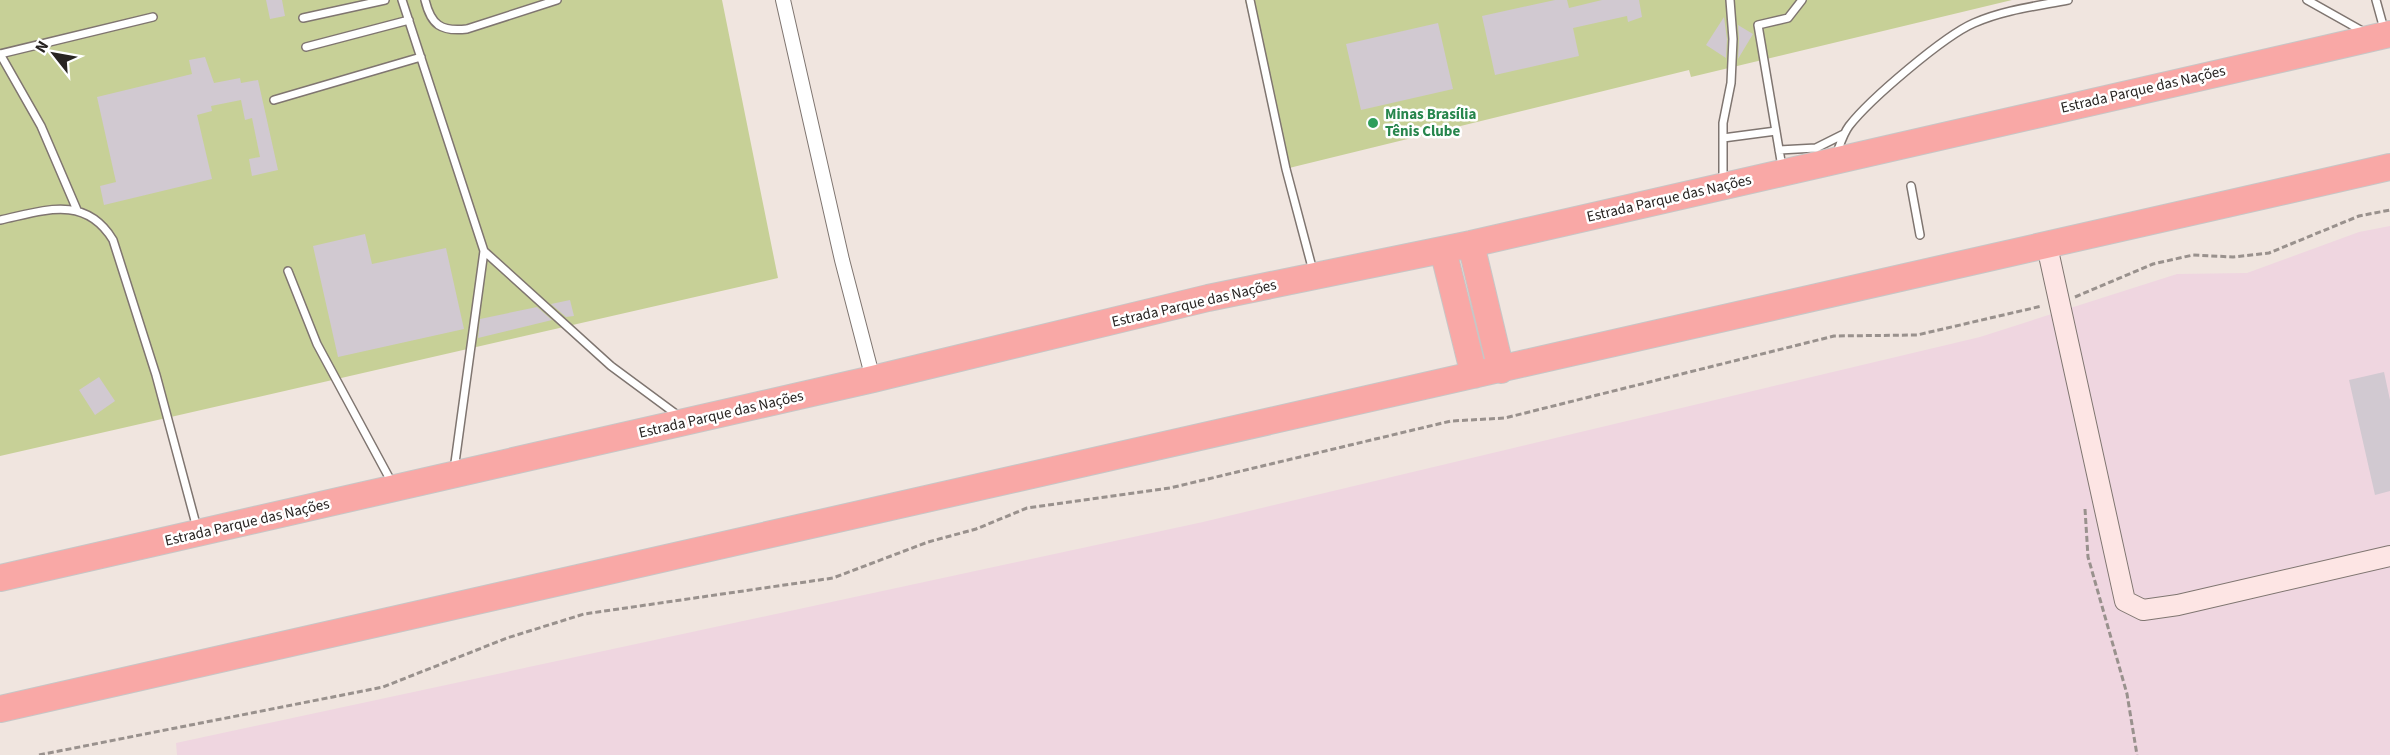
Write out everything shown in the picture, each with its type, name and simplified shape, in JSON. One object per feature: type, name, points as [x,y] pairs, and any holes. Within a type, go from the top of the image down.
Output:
[{"type":"highway","name":"Estrada Parque das Nações","points":[[0,578],[873,379],[1208,298],[1471,244],[1723,186],[1781,161],[1834,160],[2383,36]]},
{"type":"highway","points":[[0,709],[2390,167]]},
{"type":"highway","points":[[1471,244],[1501,370]]},
{"type":"highway","points":[[1443,250],[1474,375]]},
{"type":"street","points":[[783,0],[842,260],[873,379]]},
{"type":"street","points":[[2048,246],[2125,601],[2143,610],[2178,605],[2390,556]]},
{"type":"lane","points":[[303,18],[385,0]]},
{"type":"lane","points":[[402,0],[484,251],[453,476]]},
{"type":"lane","points":[[424,0],[433,22],[438,27],[453,31],[467,29],[557,0]]},
{"type":"lane","points":[[1250,0],[1286,169],[1314,276]]},
{"type":"lane","points":[[1723,186],[1723,138],[1731,72],[1730,0]]},
{"type":"lane","points":[[1802,0],[1788,18],[1758,25],[1781,161],[1816,148],[1844,134],[1880,95],[1954,34],[1971,23],[1991,16],[2068,0]]},
{"type":"lane","points":[[2307,0],[2383,36]]},
{"type":"lane","points":[[2376,0],[2383,36]]},
{"type":"lane","points":[[77,210],[41,126],[0,54],[153,17]]},
{"type":"lane","points":[[306,47],[409,20]]},
{"type":"lane","points":[[274,100],[421,57]]},
{"type":"lane","points":[[1723,138],[1776,131]]},
{"type":"lane","points":[[1834,160],[1844,134]]},
{"type":"lane","points":[[1911,186],[1920,235]]},
{"type":"lane","points":[[0,220],[64,208],[77,210],[94,218],[113,240],[156,375],[198,533]]},
{"type":"lane","points":[[484,251],[634,385],[687,421]]},
{"type":"lane","points":[[288,271],[317,344],[395,489]]},
{"type":"path","points":[[39,755],[383,687],[507,638],[584,614],[833,578],[928,542],[976,529],[1028,508],[1170,488],[1451,421],[1505,418],[1834,336],[1917,335],[2060,302],[2098,289],[2153,264],[2193,255],[2234,257],[2269,253],[2359,216],[2390,210]]},
{"type":"path","points":[[2100,493],[2085,508],[2088,557],[2127,694],[2137,755]]},
{"type":"shaded area","points":[[2390,226],[2390,755],[177,755],[176,743],[1203,522],[1980,337],[2177,274],[2247,273],[2359,232]]},
{"type":"green space","points":[[0,0],[722,0],[778,278],[0,456]]},
{"type":"green space","name":"Minas Brasília Tênis Clube","points":[[1245,0],[2012,0],[1691,77],[1689,70],[1285,169]]},
{"type":"building","points":[[266,0],[282,0],[285,16],[270,19]]},
{"type":"building","points":[[1555,0],[1567,0],[1569,8],[1602,0],[1639,0],[1642,17],[1628,22],[1627,16],[1573,28],[1579,56],[1495,75],[1482,16]]},
{"type":"building","points":[[1724,17],[1727,39],[1726,58],[1706,45]]},
{"type":"building","points":[[1438,23],[1453,89],[1361,110],[1346,44]]},
{"type":"building","points":[[1738,25],[1753,34],[1738,59],[1739,39]]},
{"type":"building","points":[[205,57],[214,83],[240,78],[241,83],[258,80],[278,170],[252,176],[249,159],[260,157],[252,118],[245,120],[241,100],[211,106],[212,111],[197,115],[212,179],[104,205],[100,186],[116,182],[97,97],[192,74],[189,60]]},
{"type":"building","points":[[365,234],[372,264],[446,248],[464,329],[338,357],[313,246]]},
{"type":"building","points":[[570,300],[574,316],[566,317],[551,304]]},
{"type":"building","points":[[537,307],[552,320],[478,338],[480,319]]},
{"type":"building","points":[[2384,372],[2390,400],[2390,491],[2375,495],[2349,380]]},
{"type":"building","points":[[99,377],[115,401],[95,415],[79,390]]},
{"type":"place","name":"Minas Brasília Tênis Clube","points":[[1373,123]]}]
